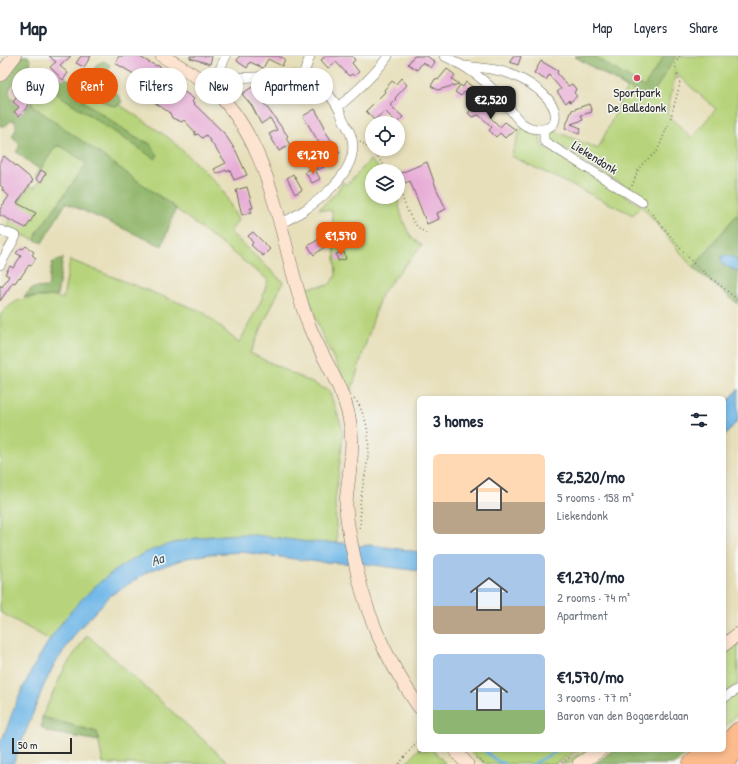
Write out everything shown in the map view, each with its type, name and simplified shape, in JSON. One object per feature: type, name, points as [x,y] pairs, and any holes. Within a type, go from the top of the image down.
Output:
[{"type":"highway","points":[[726,730],[738,718]]},
{"type":"highway","points":[[726,744],[738,731]]},
{"type":"highway","points":[[724,764],[738,749]]},
{"type":"highway","points":[[691,764],[703,752]]},
{"type":"highway","points":[[708,764],[719,752]]},
{"type":"highway","points":[[733,764],[738,757]]},
{"type":"main road","points":[[162,56],[195,76]]},
{"type":"main road","points":[[0,75],[8,60]]},
{"type":"main road","points":[[227,104],[258,153],[308,324],[343,398],[349,415],[353,438],[353,456],[346,509],[356,567],[373,627],[399,676],[417,704]]},
{"type":"main road","points":[[726,643],[738,634]]},
{"type":"main road","points":[[578,759],[595,752]]},
{"type":"street","points":[[220,68],[226,56]]},
{"type":"street","points":[[306,68],[310,56]]},
{"type":"street","points":[[338,107],[351,97],[382,65],[388,56]]},
{"type":"street","points":[[444,56],[465,66],[502,99],[524,124],[544,129],[551,126],[555,115],[550,102],[537,90],[514,76],[486,68],[465,66]]},
{"type":"street","points":[[279,224],[296,218],[325,196],[344,173],[350,156],[352,140],[338,107],[333,101]]},
{"type":"street","name":"Liekendonk","points":[[544,129],[544,141],[546,143],[642,202]]},
{"type":"street","points":[[0,230],[16,236],[0,265]]},
{"type":"street","points":[[726,697],[738,688]]},
{"type":"path","points":[[628,193],[638,170],[644,162],[652,158],[657,152],[670,120],[680,84],[675,64],[680,56]]},
{"type":"path","points":[[352,140],[359,140],[383,164]]},
{"type":"path","points":[[405,202],[413,221],[420,230],[426,233]]},
{"type":"path","points":[[642,202],[694,263],[738,300]]},
{"type":"path","points":[[399,764],[417,742]]},
{"type":"path","points":[[558,764],[578,759]]},
{"type":"green space","points":[[20,56],[28,56],[30,62],[30,68],[12,68],[12,85],[9,91],[12,104],[19,104],[26,109],[30,104],[32,104],[34,107],[176,208],[162,246],[66,203],[42,243],[35,240],[38,231],[84,168],[86,163],[61,146],[56,146],[40,170],[16,152],[20,145],[12,136],[16,129],[16,123],[12,120],[5,126],[0,126],[0,81]]},
{"type":"green space","points":[[574,56],[738,56],[738,213],[693,268],[642,206],[648,201],[550,140],[546,134],[549,130],[553,130],[598,149],[627,88]],"holes":[[[674,72],[716,109],[691,138],[667,113],[675,77]]]},
{"type":"green space","points":[[574,56],[593,56],[644,87],[664,56],[676,56],[649,100]]},
{"type":"green space","points":[[104,61],[110,65],[109,68],[95,68],[97,64]]},
{"type":"green space","points":[[59,74],[67,79],[67,100],[59,95]]},
{"type":"green space","points":[[59,95],[67,100],[67,104],[73,104],[156,158],[157,155],[149,143],[136,138],[88,104],[109,104],[113,106],[120,105],[169,138],[221,187],[238,220],[230,232],[283,282],[250,353],[329,391],[341,424],[343,436],[335,502],[337,543],[319,543],[246,535],[215,536],[186,540],[159,548],[134,560],[110,575],[88,594],[68,615],[50,640],[0,612],[0,315],[15,302],[25,298],[51,296],[63,299],[70,260],[203,312],[239,343],[261,301],[268,280],[167,202],[34,107],[32,104],[59,104]]},
{"type":"green space","points":[[118,95],[122,102],[116,106],[108,104],[118,104]]},
{"type":"green space","points":[[72,104],[87,104],[136,138],[149,143],[158,155],[155,159]]},
{"type":"green space","points":[[522,126],[540,132],[541,145],[642,206],[633,215],[511,156]]},
{"type":"green space","points":[[56,146],[61,146],[84,161],[86,163],[84,168],[38,231],[35,240],[5,228],[29,185],[34,188],[40,180],[35,177]]},
{"type":"green space","points":[[370,160],[374,164],[366,164]]},
{"type":"green space","points":[[365,165],[365,204],[399,204],[408,231],[416,241],[422,245],[381,294],[351,392],[348,389],[320,330],[306,288],[329,285],[336,276],[332,211],[319,209],[337,192],[343,182],[347,185]]},
{"type":"green space","points":[[738,213],[738,263],[733,257],[737,271],[738,270],[738,304],[693,268]]},
{"type":"green space","points":[[63,258],[57,296],[24,297],[32,288],[48,287],[52,263]]},
{"type":"green space","points":[[87,635],[230,764],[103,764],[97,732],[42,717],[64,669]]},
{"type":"green space","points":[[738,638],[738,683],[726,692],[726,647]]},
{"type":"green space","points":[[738,692],[738,713],[726,726],[726,699]]},
{"type":"green space","points":[[42,717],[97,732],[99,741],[48,732],[41,727]]},
{"type":"green space","points":[[417,750],[417,752],[435,752],[446,764],[406,764]]},
{"type":"green space","points":[[471,752],[575,752],[554,764],[486,764]]},
{"type":"green space","points":[[582,752],[590,752],[569,764],[561,764]]},
{"type":"green space","points":[[610,752],[688,752],[675,764],[595,764]]},
{"type":"water","points":[[723,255],[733,257],[738,263],[737,271],[723,265],[721,259]]},
{"type":"water","points":[[738,389],[738,420],[726,435],[726,404]]},
{"type":"water","name":"Aa","points":[[247,534],[309,542],[343,543],[360,546],[372,545],[417,552],[417,571],[367,564],[318,562],[242,552],[209,554],[187,558],[149,571],[111,595],[78,630],[54,665],[44,685],[13,764],[0,764],[0,743],[25,684],[37,661],[64,619],[81,600],[99,583],[119,568],[141,555],[166,545],[220,535]]},
{"type":"building","points":[[49,56],[71,56],[60,66],[67,72],[63,80],[59,76],[59,68],[50,67],[56,62]]},
{"type":"building","points":[[81,56],[91,56],[84,67],[76,63]]},
{"type":"building","points":[[119,56],[138,56],[162,68],[126,68],[126,69],[115,63]]},
{"type":"building","points":[[190,56],[212,56],[210,64],[190,58]]},
{"type":"building","points":[[239,56],[278,56],[285,59],[282,66],[268,59],[263,68],[250,62],[247,68],[237,61]]},
{"type":"building","points":[[326,56],[352,56],[355,60],[352,63],[359,72],[354,76],[352,74],[349,76],[336,62],[328,68],[321,60]]},
{"type":"building","points":[[414,56],[427,56],[435,62],[431,68],[423,62],[417,70],[408,64]]},
{"type":"building","points":[[513,56],[521,56],[518,65],[510,62]]},
{"type":"building","points":[[541,61],[558,71],[557,73],[568,86],[572,84],[576,89],[574,93],[577,96],[570,102],[569,100],[566,103],[557,92],[561,89],[549,75],[546,80],[534,73]]},
{"type":"building","points":[[447,69],[455,75],[452,79],[459,84],[438,90],[431,86],[435,79],[438,80]]},
{"type":"building","points":[[401,78],[407,85],[390,105],[402,116],[390,116],[385,111],[379,116],[370,116],[366,111],[385,92],[384,90],[392,81],[396,84]]},
{"type":"building","points":[[466,82],[477,90],[471,97],[464,92],[461,96],[455,92],[460,85],[463,87]]},
{"type":"building","points":[[251,88],[251,104],[264,104],[288,136],[286,138],[290,145],[279,151],[269,134],[277,130],[270,118],[261,124],[252,106],[243,93]]},
{"type":"building","points":[[187,94],[194,99],[192,102],[224,133],[236,151],[247,175],[234,180],[230,170],[217,174],[214,169],[226,163],[206,135],[202,138],[198,134],[195,135],[195,132],[184,120],[182,122],[172,118],[170,113],[157,104],[187,104]]},
{"type":"building","points":[[486,101],[495,110],[490,117],[500,127],[505,122],[516,130],[505,138],[500,133],[496,137],[489,130],[492,127],[479,115],[472,117],[468,113],[477,104],[481,107]]},
{"type":"building","points":[[15,104],[29,105],[19,116],[14,112],[19,107]]},
{"type":"building","points":[[589,104],[592,112],[581,115],[583,120],[571,124],[581,128],[579,134],[565,128],[572,110]]},
{"type":"building","points":[[315,109],[325,127],[323,128],[340,153],[323,162],[325,166],[318,170],[309,154],[321,146],[303,116]]},
{"type":"building","points":[[4,156],[33,180],[17,203],[36,213],[26,228],[0,215],[0,209],[9,196],[2,190],[3,188],[0,185],[0,162]]},
{"type":"building","points":[[427,162],[437,190],[446,209],[437,213],[439,219],[427,224],[410,181],[405,183],[405,171]]},
{"type":"building","points":[[314,167],[320,179],[312,183],[305,172]]},
{"type":"building","points":[[41,170],[46,173],[41,182],[36,179]]},
{"type":"building","points":[[293,174],[302,190],[295,194],[287,178]]},
{"type":"building","points":[[247,187],[253,208],[250,208],[252,212],[242,215],[236,190]]},
{"type":"building","points":[[253,232],[270,249],[263,256],[251,245],[253,243],[248,236]]},
{"type":"building","points":[[322,237],[327,245],[314,255],[308,246]]},
{"type":"building","points":[[330,237],[334,243],[329,247],[325,241]]},
{"type":"building","points":[[26,246],[34,252],[32,255],[36,258],[20,278],[19,277],[15,283],[13,282],[0,301],[0,285],[2,287],[9,276],[5,274],[10,266],[13,268],[21,256],[16,253],[21,248],[23,249]]},
{"type":"building","points":[[344,252],[346,259],[338,261],[336,254]]},
{"type":"waterway","points":[[486,752],[505,764]]},
{"type":"waterway","points":[[533,764],[555,752]]},
{"type":"place","name":"Sportpark De Balledonk","points":[[637,78]]}]
